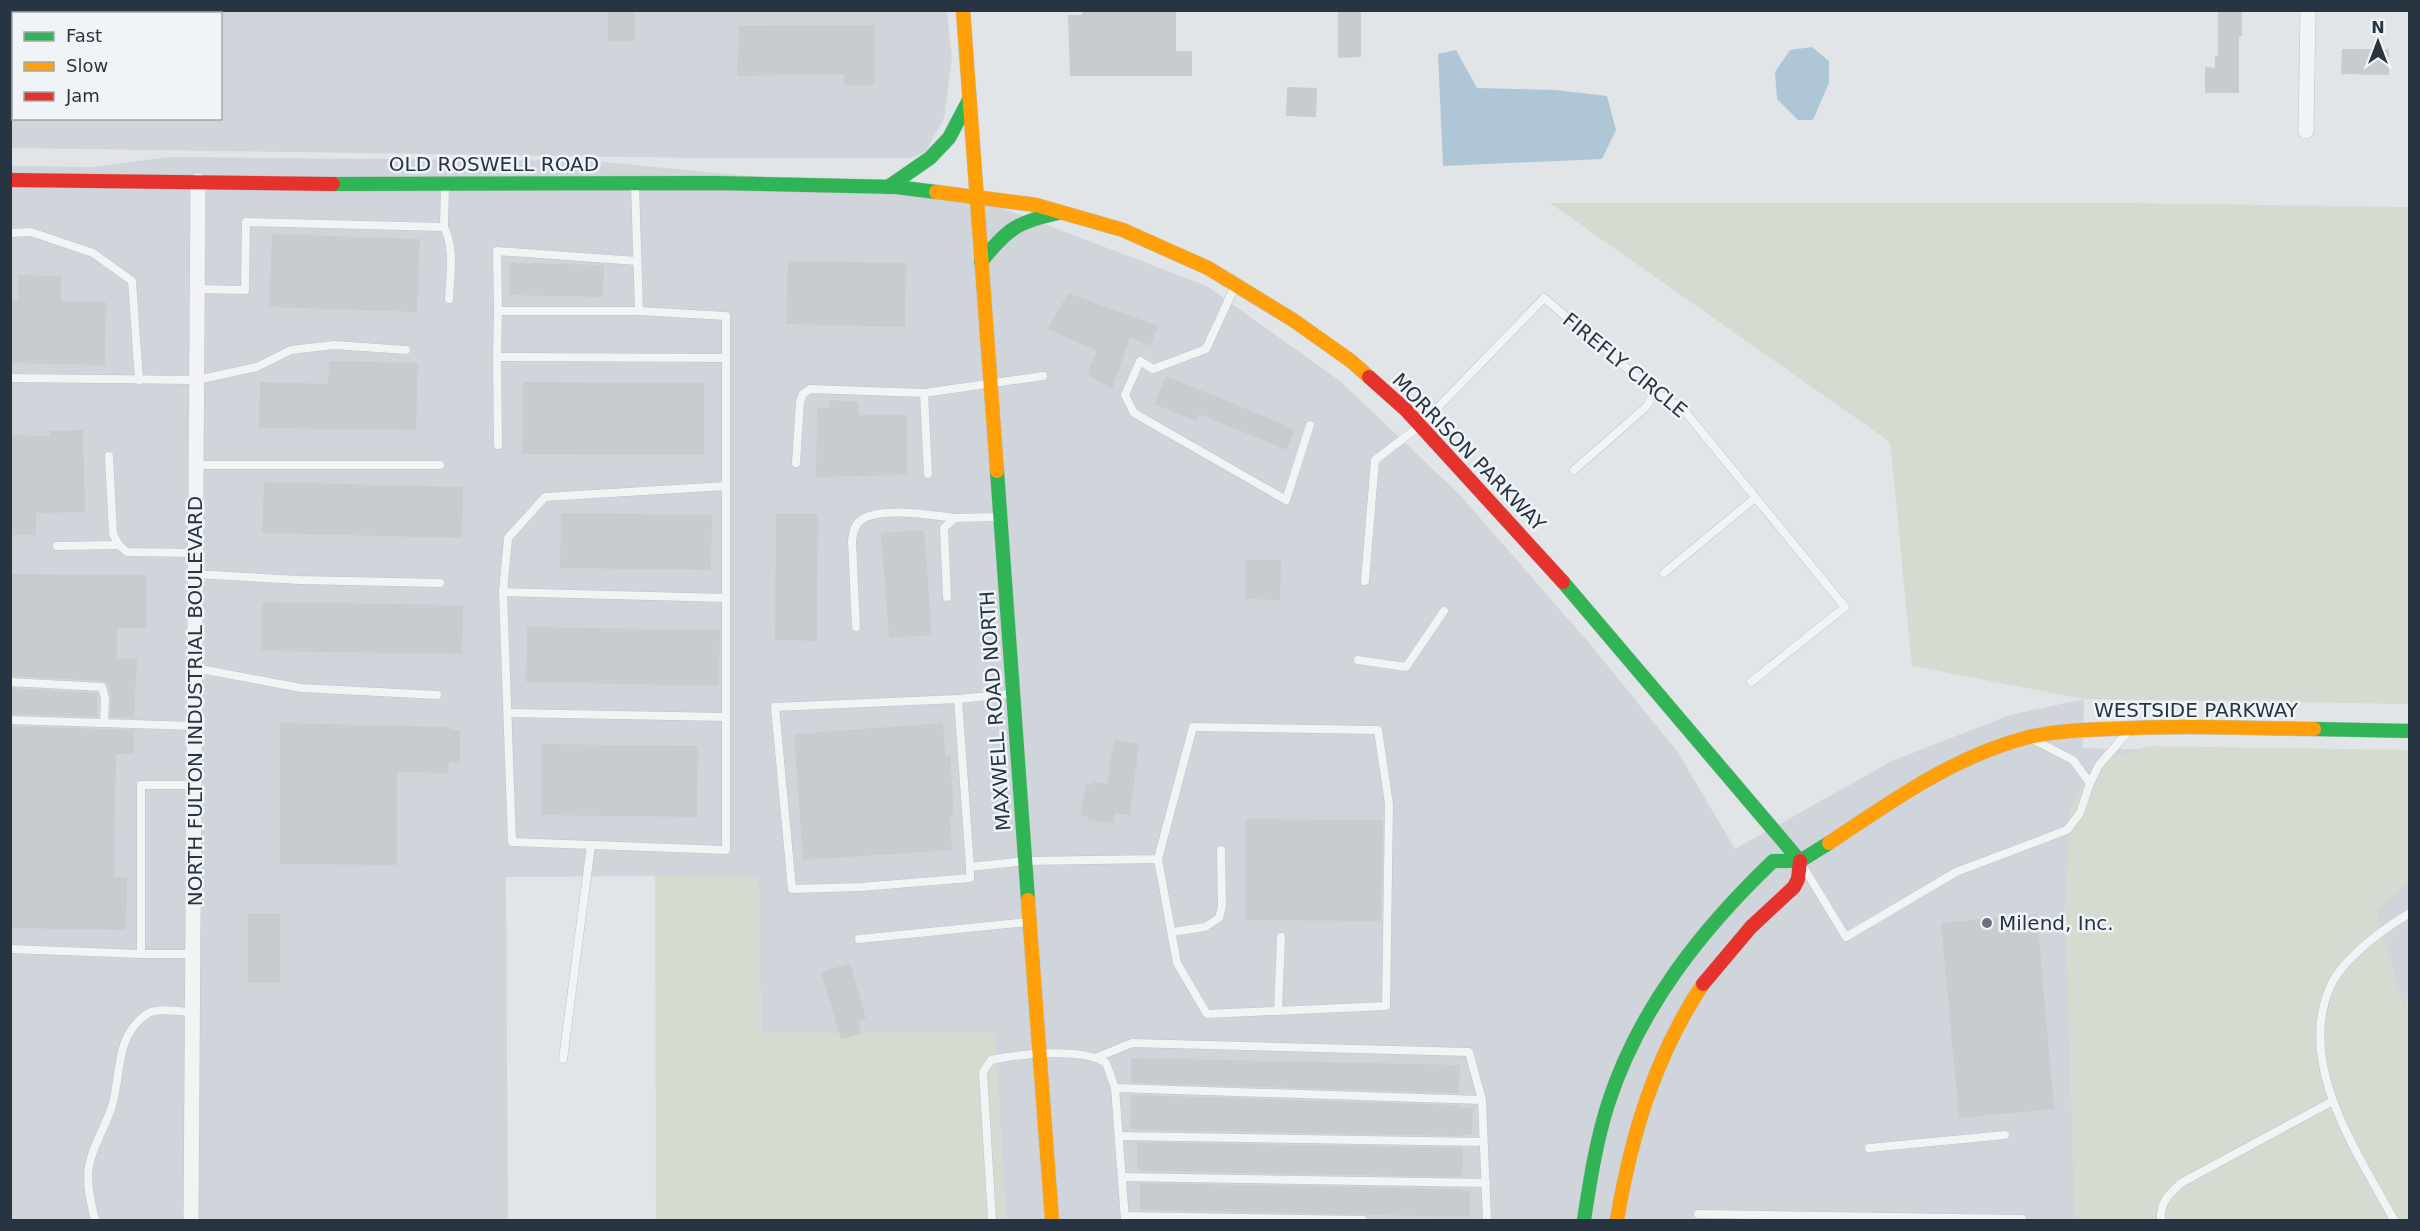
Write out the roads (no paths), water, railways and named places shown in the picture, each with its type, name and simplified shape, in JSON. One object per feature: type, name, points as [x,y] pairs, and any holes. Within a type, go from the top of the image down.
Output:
[{"type":"street","name":"MAXWELL ROAD NORTH","points":[[963,10],[1052,1221]]},
{"type":"street","points":[[2306,131],[2308,10]]},
{"type":"street","points":[[888,187],[930,158],[950,138],[969,99]]},
{"type":"street","name":"OLD ROSWELL ROAD","points":[[10,180],[888,187],[976,198]]},
{"type":"street","name":"NORTH FULTON INDUSTRIAL BOULEVARD","points":[[191,1221],[198,181]]},
{"type":"street","name":"MORRISON PARKWAY","points":[[976,198],[1036,205],[1062,212],[1123,231],[1208,268],[1293,320],[1350,361],[1421,425],[1538,551],[1800,861]]},
{"type":"street","points":[[981,262],[1003,234],[1024,220],[1062,212]]},
{"type":"street","name":"WESTSIDE PARKWAY","points":[[1584,1221],[1600,1138],[1614,1088],[1654,1003],[1683,958],[1745,887],[1773,861],[1800,861],[1931,776],[1963,761],[2029,737],[2133,727],[2409,731]]},
{"type":"street","points":[[1617,1221],[1631,1145],[1644,1099],[1682,1019],[1709,977],[1736,944],[1767,910],[1796,884],[1800,861]]},
{"type":"lane","points":[[635,184],[639,311]]},
{"type":"lane","points":[[445,185],[444,227],[450,240],[451,251],[449,299]]},
{"type":"lane","points":[[197,289],[245,290],[246,222],[444,227]]},
{"type":"lane","points":[[10,233],[32,232],[93,253],[132,281],[139,380]]},
{"type":"lane","points":[[498,445],[497,251],[637,261]]},
{"type":"lane","points":[[1235,285],[1206,349],[1153,369],[1140,361],[1125,395],[1134,413],[1286,500],[1310,425]]},
{"type":"lane","name":"FIREFLY CIRCLE","points":[[1365,580],[1375,460],[1421,425],[1544,298],[1655,392],[1683,409],[1845,607],[1751,682]]},
{"type":"lane","points":[[498,311],[639,311],[726,316],[726,358],[726,486],[726,850],[512,842],[503,592],[508,538],[545,497],[726,486]]},
{"type":"lane","points":[[10,378],[197,380],[257,367],[291,350],[334,345],[406,350]]},
{"type":"lane","points":[[497,357],[726,358]]},
{"type":"lane","points":[[796,463],[800,402],[803,394],[810,389],[924,393],[1043,376]]},
{"type":"lane","points":[[1574,470],[1646,407],[1655,392]]},
{"type":"lane","points":[[924,393],[928,474]]},
{"type":"lane","points":[[109,456],[113,534],[119,546],[127,552],[195,554]]},
{"type":"lane","points":[[196,465],[440,465]]},
{"type":"lane","points":[[1664,573],[1755,498]]},
{"type":"lane","points":[[856,627],[852,541],[854,529],[860,521],[869,516],[918,513],[955,518],[1000,517]]},
{"type":"lane","points":[[947,597],[944,528],[955,518]]},
{"type":"lane","points":[[57,546],[119,546]]},
{"type":"lane","points":[[195,574],[299,580],[440,583]]},
{"type":"lane","points":[[503,592],[726,598]]},
{"type":"lane","points":[[1358,660],[1406,668],[1444,611]]},
{"type":"lane","points":[[195,668],[301,688],[437,694]]},
{"type":"lane","points":[[10,682],[102,687],[105,698],[104,723]]},
{"type":"lane","points":[[958,699],[970,878],[861,887],[792,889],[775,706],[958,699],[1013,694]]},
{"type":"lane","points":[[508,713],[726,717]]},
{"type":"lane","points":[[10,720],[194,726]]},
{"type":"lane","points":[[1193,727],[1378,730],[1389,804],[1386,1006],[1207,1014],[1177,963],[1172,932],[1158,859],[1193,727]]},
{"type":"lane","points":[[1800,861],[1846,937],[1956,872],[2067,830],[2080,813],[2099,765],[2133,727]]},
{"type":"lane","points":[[2029,737],[2073,760],[2090,783]]},
{"type":"lane","points":[[141,954],[141,785],[194,785]]},
{"type":"lane","points":[[563,1059],[591,845]]},
{"type":"lane","points":[[1172,932],[1206,927],[1219,918],[1222,906],[1221,850]]},
{"type":"lane","points":[[970,867],[1026,861],[1158,859]]},
{"type":"lane","points":[[2394,1221],[2331,1102],[2322,1062],[2321,1019],[2331,986],[2347,964],[2368,943],[2409,913]]},
{"type":"lane","points":[[860,939],[1030,922]]},
{"type":"lane","points":[[1278,1011],[1281,937]]},
{"type":"lane","points":[[10,949],[193,954]]},
{"type":"lane","points":[[94,1221],[90,1197],[89,1166],[101,1129],[112,1108],[117,1086],[119,1055],[132,1029],[149,1013],[192,1012]]},
{"type":"lane","points":[[1098,1058],[1132,1043],[1469,1052],[1482,1100],[1488,1221]]},
{"type":"lane","points":[[992,1221],[983,1072],[991,1060],[1015,1055],[1041,1054],[1090,1055],[1106,1063],[1115,1088],[1125,1218],[1363,1221]]},
{"type":"lane","points":[[1115,1088],[1482,1100]]},
{"type":"lane","points":[[2161,1221],[2161,1209],[2166,1197],[2181,1183],[2331,1102]]},
{"type":"lane","points":[[1869,1148],[2005,1135]]},
{"type":"lane","points":[[1120,1136],[1483,1142]]},
{"type":"lane","points":[[1122,1177],[1486,1183]]},
{"type":"lane","points":[[1698,1214],[2022,1219]]},
{"type":"water","points":[[1812,47],[1829,61],[1829,83],[1813,120],[1798,120],[1777,99],[1775,72],[1790,50]]},
{"type":"water","points":[[1456,50],[1477,88],[1555,90],[1607,96],[1616,130],[1602,159],[1443,166],[1438,54]]},
{"type":"place","name":"Milend, Inc.","points":[[1987,923]]}]
